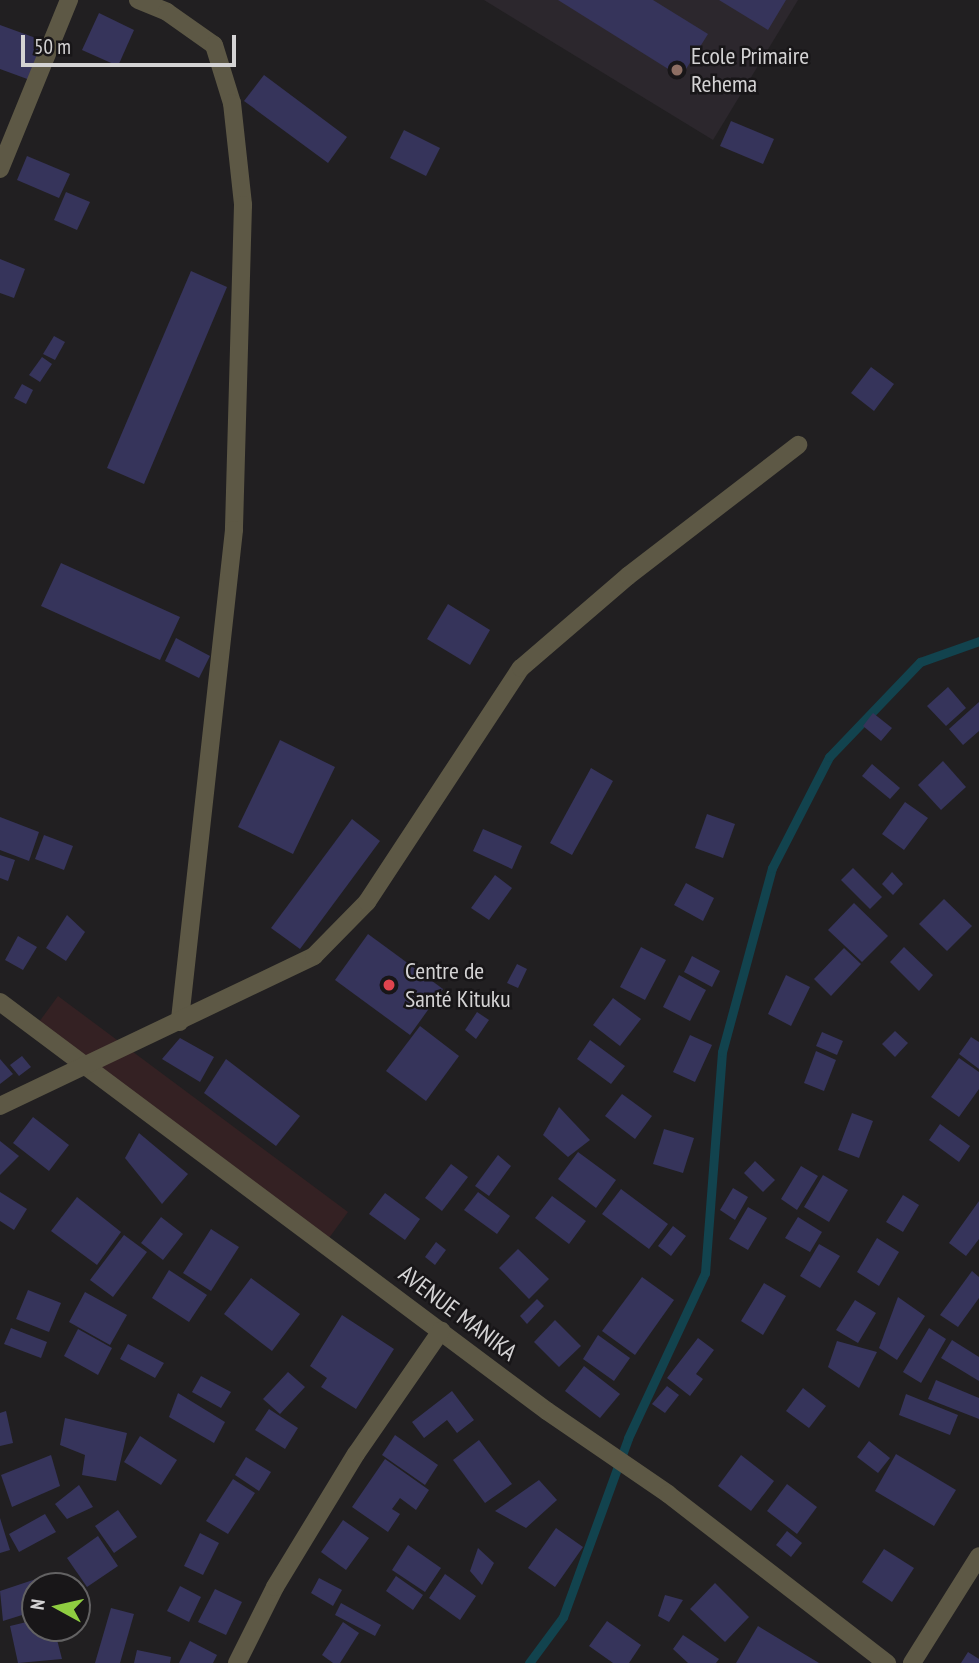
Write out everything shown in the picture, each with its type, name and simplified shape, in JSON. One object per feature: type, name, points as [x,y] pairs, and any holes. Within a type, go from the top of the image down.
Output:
[{"type":"street","points":[[0,169],[69,0]]},
{"type":"street","points":[[138,0],[167,12],[214,45],[232,103],[243,205],[234,530],[180,1022]]},
{"type":"street","points":[[0,1106],[85,1063],[180,1022],[314,956],[367,902],[521,668],[628,576],[798,445]]},
{"type":"street","name":"AVENUE MANIKA","points":[[0,1002],[441,1331],[668,1494],[887,1663]]},
{"type":"street","points":[[237,1663],[275,1587],[356,1454],[441,1331]]},
{"type":"street","points":[[912,1663],[979,1556]]},
{"type":"shaded area","name":"Ecole Primaire Rehema","points":[[484,0],[798,0],[713,140]]},
{"type":"shaded area","points":[[58,996],[348,1212],[329,1238],[39,1022]]},
{"type":"building","points":[[558,0],[653,0],[708,34],[681,77]]},
{"type":"building","points":[[719,0],[786,0],[768,30]]},
{"type":"building","points":[[99,13],[134,30],[118,66],[82,50]]},
{"type":"building","points":[[0,25],[44,41],[30,80],[0,69]]},
{"type":"building","points":[[264,75],[347,137],[328,163],[244,101]]},
{"type":"building","points":[[731,121],[774,139],[763,164],[720,146]]},
{"type":"building","points":[[404,130],[440,148],[426,176],[390,158]]},
{"type":"building","points":[[27,156],[70,174],[59,198],[17,180]]},
{"type":"building","points":[[66,192],[90,202],[77,230],[54,220]]},
{"type":"building","points":[[0,259],[25,269],[14,298],[0,293]]},
{"type":"building","points":[[191,271],[227,287],[144,484],[107,468]]},
{"type":"building","points":[[54,336],[65,342],[55,360],[43,354]]},
{"type":"building","points":[[42,357],[52,364],[40,382],[29,375]]},
{"type":"building","points":[[871,367],[894,384],[874,411],[851,393]]},
{"type":"building","points":[[22,384],[33,390],[26,404],[14,398]]},
{"type":"building","points":[[61,563],[180,617],[160,660],[41,606]]},
{"type":"building","points":[[448,604],[490,630],[470,665],[427,639]]},
{"type":"building","points":[[176,638],[210,656],[199,678],[165,661]]},
{"type":"building","points":[[948,687],[966,708],[946,726],[927,706]]},
{"type":"building","points":[[979,702],[979,731],[963,745],[949,729]]},
{"type":"building","points":[[873,713],[892,728],[881,741],[863,726]]},
{"type":"building","points":[[280,740],[335,767],[293,854],[238,827]]},
{"type":"building","points":[[943,761],[966,787],[941,810],[918,785]]},
{"type":"building","points":[[872,764],[900,788],[890,799],[862,776]]},
{"type":"building","points":[[591,768],[613,781],[572,855],[550,843]]},
{"type":"building","points":[[905,802],[928,818],[904,850],[882,834]]},
{"type":"building","points":[[707,814],[735,824],[723,858],[695,848]]},
{"type":"building","points":[[0,817],[39,832],[29,861],[0,850]]},
{"type":"building","points":[[352,819],[380,841],[300,949],[271,928]]},
{"type":"building","points":[[483,829],[522,846],[512,869],[473,851]]},
{"type":"building","points":[[44,835],[73,846],[64,870],[35,859]]},
{"type":"building","points":[[0,855],[15,860],[8,881],[0,878]]},
{"type":"building","points":[[853,868],[882,897],[870,909],[841,880]]},
{"type":"building","points":[[892,872],[903,884],[893,895],[882,884]]},
{"type":"building","points":[[495,875],[512,888],[489,920],[471,908]]},
{"type":"building","points":[[686,883],[714,898],[703,921],[674,905]]},
{"type":"building","points":[[944,899],[972,926],[947,951],[919,924]]},
{"type":"building","points":[[854,903],[888,936],[862,962],[828,930]]},
{"type":"building","points":[[67,915],[85,932],[66,961],[46,948]]},
{"type":"building","name":"Centre de Santé Kituku","points":[[368,934],[443,989],[410,1035],[335,980]]},
{"type":"building","points":[[18,936],[37,947],[23,970],[5,960]]},
{"type":"building","points":[[641,947],[666,960],[645,1000],[620,987]]},
{"type":"building","points":[[904,947],[933,975],[919,991],[890,962]]},
{"type":"building","points":[[844,948],[861,964],[831,996],[814,979]]},
{"type":"building","points":[[692,956],[720,971],[712,987],[684,972]]},
{"type":"building","points":[[517,964],[527,969],[518,988],[507,983]]},
{"type":"building","points":[[679,975],[706,990],[690,1021],[663,1007]]},
{"type":"building","points":[[786,975],[810,987],[791,1026],[768,1014]]},
{"type":"building","points":[[613,998],[641,1019],[620,1046],[593,1025]]},
{"type":"building","points":[[477,1012],[489,1020],[476,1039],[465,1030]]},
{"type":"building","points":[[420,1026],[459,1056],[426,1101],[386,1071]]},
{"type":"building","points":[[895,1031],[908,1043],[895,1057],[882,1044]]},
{"type":"building","points":[[822,1032],[843,1041],[837,1055],[816,1046]]},
{"type":"building","points":[[690,1035],[712,1045],[695,1082],[673,1072]]},
{"type":"building","points":[[971,1037],[979,1042],[979,1069],[959,1054]]},
{"type":"building","points":[[180,1038],[214,1057],[200,1082],[162,1059]]},
{"type":"building","points":[[590,1040],[625,1066],[611,1084],[577,1059]]},
{"type":"building","points":[[816,1051],[836,1060],[824,1091],[804,1083]]},
{"type":"building","points":[[22,1056],[31,1067],[19,1076],[10,1065]]},
{"type":"building","points":[[959,1058],[979,1072],[979,1089],[959,1117],[931,1097]]},
{"type":"building","points":[[0,1059],[13,1074],[0,1084]]},
{"type":"building","points":[[226,1059],[300,1116],[276,1146],[204,1093]]},
{"type":"building","points":[[622,1094],[652,1116],[635,1139],[605,1116]]},
{"type":"building","points":[[559,1107],[590,1140],[568,1157],[543,1135]]},
{"type":"building","points":[[852,1113],[873,1121],[859,1158],[838,1150]]},
{"type":"building","points":[[33,1117],[69,1145],[49,1171],[13,1143]]},
{"type":"building","points":[[940,1124],[970,1146],[959,1162],[929,1140]]},
{"type":"building","points":[[664,1129],[694,1138],[683,1173],[653,1164]]},
{"type":"building","points":[[139,1133],[188,1174],[162,1204],[125,1158]]},
{"type":"building","points":[[0,1141],[19,1156],[0,1175]]},
{"type":"building","points":[[578,1152],[616,1180],[596,1208],[558,1179]]},
{"type":"building","points":[[498,1155],[511,1166],[489,1196],[475,1186]]},
{"type":"building","points":[[755,1161],[775,1180],[763,1192],[744,1173]]},
{"type":"building","points":[[451,1164],[468,1177],[442,1211],[425,1198]]},
{"type":"building","points":[[801,1166],[818,1176],[797,1210],[781,1199]]},
{"type":"building","points":[[823,1175],[848,1190],[829,1222],[804,1207]]},
{"type":"building","points":[[733,1188],[748,1197],[735,1220],[720,1210]]},
{"type":"building","points":[[621,1189],[668,1224],[649,1249],[602,1214]]},
{"type":"building","points":[[0,1192],[27,1209],[14,1230],[0,1221]]},
{"type":"building","points":[[478,1192],[510,1216],[497,1234],[464,1210]]},
{"type":"building","points":[[385,1193],[420,1219],[405,1240],[369,1214]]},
{"type":"building","points":[[903,1195],[919,1205],[903,1232],[886,1222]]},
{"type":"building","points":[[552,1196],[586,1221],[569,1244],[535,1218]]},
{"type":"building","points":[[77,1197],[121,1232],[97,1265],[51,1231]]},
{"type":"building","points":[[979,1201],[979,1239],[966,1256],[949,1243]]},
{"type":"building","points":[[748,1207],[767,1218],[748,1250],[729,1239]]},
{"type":"building","points":[[161,1217],[183,1234],[163,1260],[141,1243]]},
{"type":"building","points":[[798,1217],[822,1232],[810,1252],[785,1238]]},
{"type":"building","points":[[673,1226],[686,1236],[671,1256],[658,1246]]},
{"type":"building","points":[[211,1229],[239,1247],[211,1291],[183,1273]]},
{"type":"building","points":[[124,1235],[147,1252],[113,1297],[90,1280]]},
{"type":"building","points":[[877,1238],[899,1252],[879,1286],[857,1272]]},
{"type":"building","points":[[436,1242],[446,1250],[435,1265],[425,1257]]},
{"type":"building","points":[[819,1244],[840,1256],[820,1288],[800,1276]]},
{"type":"building","points":[[518,1249],[549,1279],[529,1299],[499,1268]]},
{"type":"building","points":[[169,1270],[207,1295],[189,1322],[152,1298]]},
{"type":"building","points":[[972,1271],[979,1277],[979,1298],[958,1327],[940,1315]]},
{"type":"building","points":[[642,1277],[674,1300],[635,1355],[602,1331]]},
{"type":"building","points":[[251,1278],[300,1314],[272,1351],[224,1314]]},
{"type":"building","points":[[764,1283],[786,1296],[763,1335],[741,1321]]},
{"type":"building","points":[[28,1290],[61,1303],[49,1332],[16,1319]]},
{"type":"building","points":[[85,1292],[127,1315],[110,1345],[69,1322]]},
{"type":"building","points":[[898,1297],[925,1316],[897,1360],[879,1348]]},
{"type":"building","points":[[537,1299],[544,1306],[527,1324],[520,1316]]},
{"type":"building","points":[[855,1300],[876,1313],[858,1343],[836,1330]]},
{"type":"building","points":[[342,1315],[394,1349],[356,1409],[321,1387],[327,1378],[310,1366]]},
{"type":"building","points":[[555,1320],[581,1346],[559,1367],[534,1342]]},
{"type":"building","points":[[11,1328],[47,1342],[41,1358],[4,1344]]},
{"type":"building","points":[[929,1328],[946,1339],[921,1383],[903,1372]]},
{"type":"building","points":[[78,1329],[112,1348],[98,1375],[64,1356]]},
{"type":"building","points":[[598,1335],[630,1358],[614,1381],[583,1359]]},
{"type":"building","points":[[698,1338],[714,1350],[696,1374],[703,1379],[690,1396],[667,1378]]},
{"type":"building","points":[[952,1340],[979,1357],[979,1381],[941,1358]]},
{"type":"building","points":[[837,1341],[877,1352],[859,1388],[828,1367]]},
{"type":"building","points":[[128,1344],[164,1363],[155,1378],[120,1359]]},
{"type":"building","points":[[584,1366],[620,1394],[600,1418],[565,1391]]},
{"type":"building","points":[[288,1372],[305,1387],[280,1414],[263,1399]]},
{"type":"building","points":[[201,1376],[231,1392],[221,1408],[192,1392]]},
{"type":"building","points":[[936,1380],[979,1398],[979,1419],[928,1399]]},
{"type":"building","points":[[667,1386],[679,1395],[665,1413],[652,1404]]},
{"type":"building","points":[[803,1388],[826,1406],[809,1428],[786,1411]]},
{"type":"building","points":[[452,1391],[474,1420],[457,1433],[447,1420],[424,1438],[412,1422]]},
{"type":"building","points":[[178,1393],[225,1422],[214,1443],[169,1417]]},
{"type":"building","points":[[906,1394],[958,1415],[950,1435],[899,1415]]},
{"type":"building","points":[[269,1409],[298,1428],[285,1449],[255,1430]]},
{"type":"building","points":[[6,1411],[13,1443],[0,1446],[0,1413]]},
{"type":"building","points":[[65,1418],[127,1433],[116,1481],[82,1475],[85,1455],[60,1445]]},
{"type":"building","points":[[395,1435],[438,1465],[425,1485],[382,1455]]},
{"type":"building","points":[[140,1436],[177,1460],[161,1485],[124,1462]]},
{"type":"building","points":[[479,1440],[512,1484],[485,1503],[453,1460]]},
{"type":"building","points":[[869,1441],[890,1458],[878,1473],[857,1457]]},
{"type":"building","points":[[896,1454],[956,1490],[934,1526],[875,1491]]},
{"type":"building","points":[[51,1455],[60,1486],[12,1507],[1,1475]]},
{"type":"building","points":[[741,1455],[774,1481],[751,1511],[718,1486]]},
{"type":"building","points":[[246,1457],[271,1472],[259,1491],[235,1475]]},
{"type":"building","points":[[385,1459],[429,1490],[416,1510],[400,1498],[392,1509],[400,1514],[388,1532],[352,1507]]},
{"type":"building","points":[[233,1479],[255,1493],[228,1534],[206,1521]]},
{"type":"building","points":[[539,1480],[557,1500],[526,1528],[495,1511]]},
{"type":"building","points":[[787,1484],[817,1507],[797,1534],[767,1511]]},
{"type":"building","points":[[79,1485],[93,1507],[67,1519],[55,1504]]},
{"type":"building","points":[[118,1510],[137,1537],[114,1553],[95,1526]]},
{"type":"building","points":[[45,1514],[56,1532],[19,1552],[9,1534]]},
{"type":"building","points":[[0,1518],[10,1550],[0,1553]]},
{"type":"building","points":[[343,1520],[369,1538],[346,1570],[321,1552]]},
{"type":"building","points":[[556,1528],[583,1547],[555,1587],[528,1568]]},
{"type":"building","points":[[787,1531],[802,1543],[791,1557],[776,1545]]},
{"type":"building","points":[[200,1533],[219,1543],[203,1575],[184,1566]]},
{"type":"building","points":[[98,1536],[118,1566],[91,1584],[91,1572],[77,1572],[67,1558]]},
{"type":"building","points":[[408,1545],[441,1568],[425,1592],[392,1570]]},
{"type":"building","points":[[478,1548],[494,1563],[482,1585],[470,1571]]},
{"type":"building","points":[[884,1549],[914,1568],[892,1602],[862,1582]]},
{"type":"building","points":[[445,1574],[476,1596],[460,1620],[429,1598]]},
{"type":"building","points":[[396,1576],[423,1595],[413,1610],[386,1591]]},
{"type":"building","points":[[319,1578],[342,1590],[333,1606],[311,1593]]},
{"type":"building","points":[[715,1583],[749,1617],[725,1642],[690,1609]]},
{"type":"building","points":[[21,1584],[21,1615],[3,1621],[0,1591]]},
{"type":"building","points":[[180,1586],[201,1597],[189,1622],[167,1611]]},
{"type":"building","points":[[215,1589],[242,1602],[226,1635],[198,1622]]},
{"type":"building","points":[[665,1595],[683,1600],[669,1622],[658,1616]]},
{"type":"building","points":[[341,1603],[381,1625],[375,1636],[335,1615]]},
{"type":"building","points":[[111,1608],[134,1614],[120,1663],[95,1663]]},
{"type":"building","points":[[607,1621],[641,1645],[629,1663],[613,1663],[589,1646]]},
{"type":"building","points":[[343,1622],[359,1633],[340,1663],[333,1663],[322,1655]]},
{"type":"building","points":[[21,1623],[21,1642],[58,1642],[62,1659],[18,1663],[10,1626]]},
{"type":"building","points":[[758,1626],[819,1663],[736,1663]]},
{"type":"building","points":[[683,1635],[719,1659],[716,1663],[688,1663],[673,1649]]},
{"type":"building","points":[[190,1641],[217,1655],[213,1663],[179,1663]]},
{"type":"building","points":[[137,1650],[171,1657],[170,1663],[134,1663]]},
{"type":"building","points":[[968,1652],[979,1659],[979,1663],[961,1663]]},
{"type":"waterway","points":[[529,1663],[563,1617],[628,1438],[705,1273],[722,1052],[772,868],[829,757],[920,662],[979,641]]},
{"type":"place","name":"Ecole Primaire Rehema","points":[[677,70]]},
{"type":"place","name":"Centre de Santé Kituku","points":[[389,985]]}]
